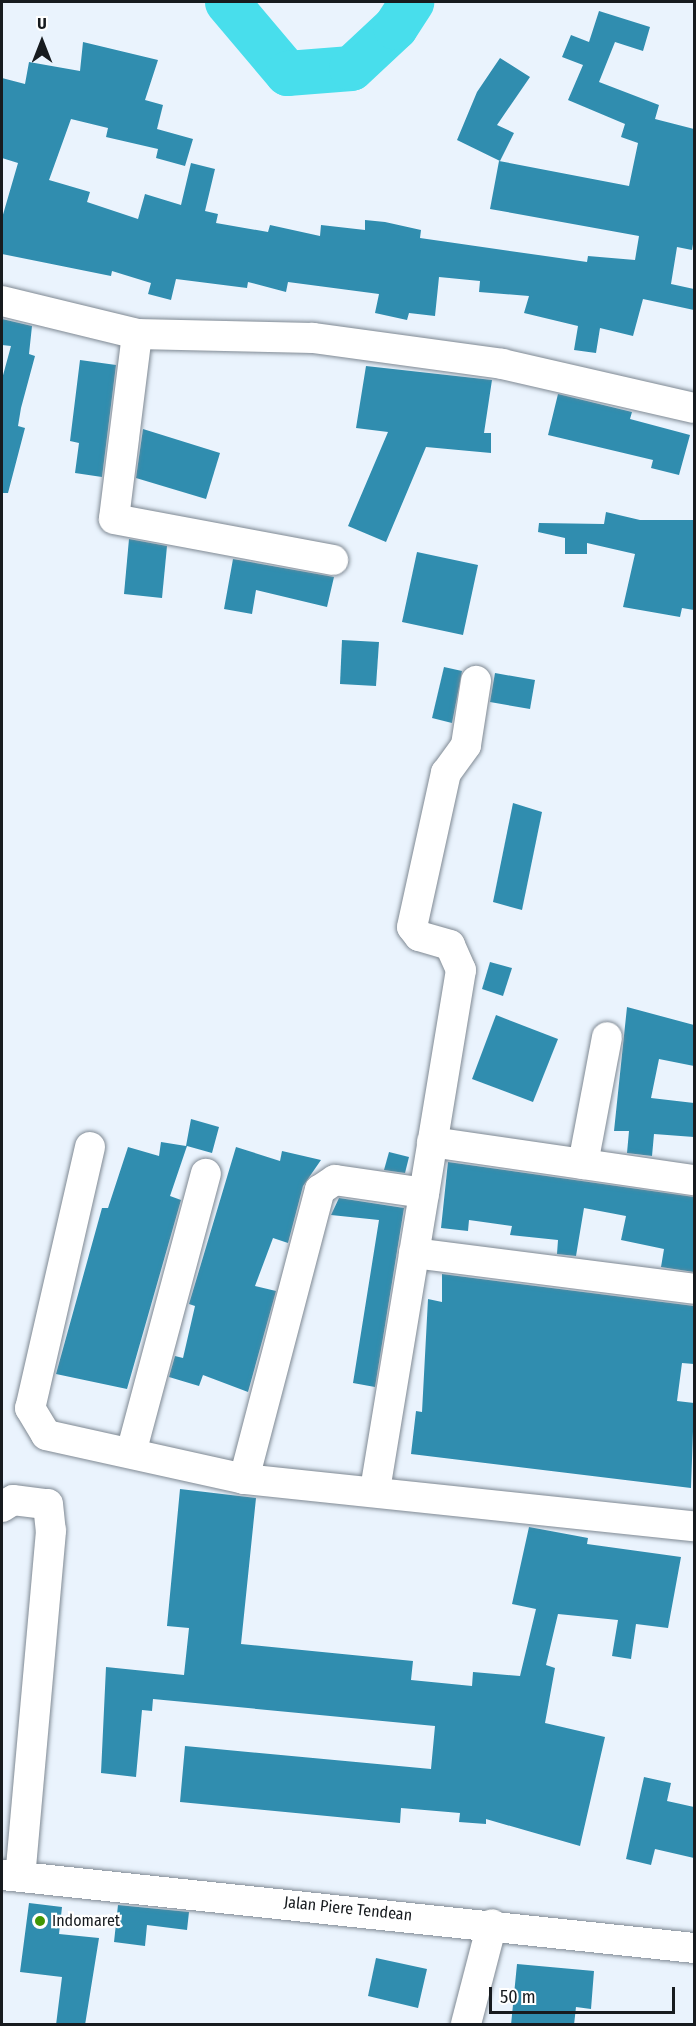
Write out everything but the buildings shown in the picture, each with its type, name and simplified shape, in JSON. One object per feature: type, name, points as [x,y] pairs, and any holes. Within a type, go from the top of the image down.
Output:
[{"type":"street","points":[[2,301],[137,334],[313,338],[502,364],[694,408]]},
{"type":"street","points":[[137,334],[114,519],[333,560]]},
{"type":"street","points":[[375,1490],[461,970],[450,945],[419,936],[412,927],[446,773],[466,745],[476,681]]},
{"type":"street","points":[[583,1164],[607,1036]]},
{"type":"street","points":[[432,1142],[694,1180]]},
{"type":"street","points":[[90,1147],[30,1408],[46,1435],[244,1479],[375,1490],[694,1526]]},
{"type":"street","points":[[131,1454],[206,1174]]},
{"type":"street","points":[[244,1479],[320,1190],[335,1180],[424,1193]]},
{"type":"street","points":[[414,1253],[694,1289]]},
{"type":"street","points":[[2,1507],[13,1500],[48,1504],[51,1531],[14,1807],[11,1876]]},
{"type":"street","name":"Jalan Piere Tendean","points":[[11,1876],[492,1924],[694,1948]]},
{"type":"street","points":[[466,2025],[492,1924]]},
{"type":"waterway","points":[[227,2],[287,73],[351,68],[395,27],[411,2]]},
{"type":"place","name":"Indomaret","points":[[40,1921]]}]
